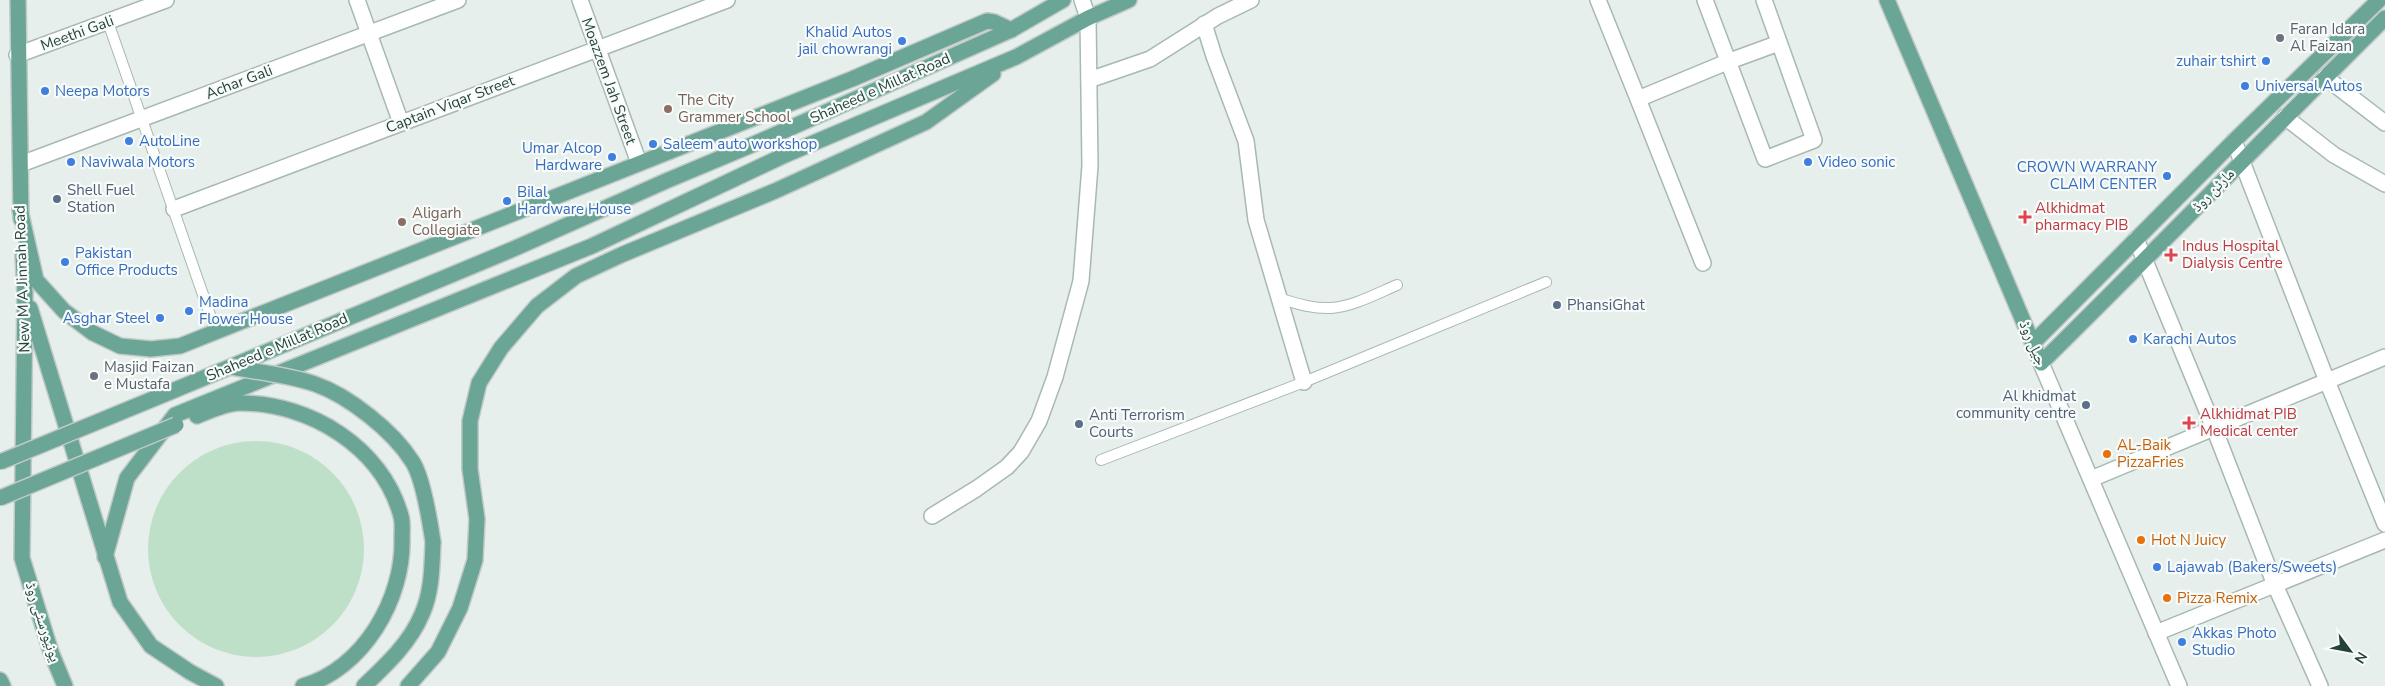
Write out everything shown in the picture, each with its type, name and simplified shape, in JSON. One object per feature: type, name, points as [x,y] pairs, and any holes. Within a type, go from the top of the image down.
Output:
[{"type":"main road","name":"New M A Jinnah Road","points":[[18,0],[17,56],[21,164],[20,210],[26,293],[22,558]]},
{"type":"main road","name":"Shaheed e Millat Road","points":[[0,462],[230,367],[754,144],[1011,30],[1063,0]]},
{"type":"main road","points":[[105,557],[127,478],[175,416],[592,246],[785,155],[1016,57],[1110,4],[1129,0]]},
{"type":"main road","name":"جیل روڈ","points":[[1887,0],[2041,362]]},
{"type":"main road","name":"مارٹن روڈ","points":[[2033,343],[2234,141],[2378,0]]},
{"type":"main road","name":"مارٹن روڈ","points":[[2041,362],[2146,260],[2242,160],[2385,18]]},
{"type":"main road","points":[[20,210],[36,280],[64,311],[93,333],[120,346],[150,349],[180,346],[852,79],[987,21],[994,22],[1011,30]]},
{"type":"main road","points":[[408,686],[438,652],[460,608],[475,560],[478,519],[470,469],[470,421],[480,383],[501,348],[537,306],[576,276],[621,255],[775,191],[926,122],[1016,57]]},
{"type":"main road","points":[[26,293],[120,602],[151,646],[190,672],[216,686]]},
{"type":"main road","points":[[230,367],[316,384],[356,406],[387,430],[413,462],[426,504],[434,542],[431,578],[422,614],[397,654],[364,686]]},
{"type":"main road","points":[[0,498],[208,412],[239,403],[282,409],[308,416],[330,427],[357,446],[379,472],[391,493],[401,517],[402,550],[397,584],[377,628],[346,664],[303,686]]},
{"type":"main road","name":"یونیورسٹی روڈ","points":[[22,558],[51,652],[65,686]]},
{"type":"main road","points":[[0,680],[3,686]]},
{"type":"street","name":"Meethi Gali","points":[[17,56],[166,0]]},
{"type":"street","points":[[357,0],[401,123]]},
{"type":"street","name":"Achar Gali","points":[[21,164],[458,0]]},
{"type":"street","name":"Moazzem Jah Street","points":[[580,0],[639,163]]},
{"type":"street","name":"Captain Viqar Street","points":[[174,209],[728,0]]},
{"type":"street","points":[[932,516],[1007,467],[1021,452],[1039,421],[1055,377],[1081,281],[1090,166],[1088,18],[1082,0]]},
{"type":"street","points":[[1089,80],[1150,58],[1204,24],[1251,0]]},
{"type":"street","points":[[1598,0],[1703,263]]},
{"type":"street","points":[[1705,0],[1727,62],[1766,159],[1814,140],[1764,0]]},
{"type":"street","points":[[1204,24],[1246,142],[1256,220],[1304,382]]},
{"type":"street","points":[[1638,100],[1727,62],[1779,43]]},
{"type":"street","points":[[2325,77],[2385,123]]},
{"type":"street","points":[[2285,117],[2334,155],[2385,184]]},
{"type":"street","points":[[2234,141],[2327,381],[2385,524]]},
{"type":"street","points":[[2136,239],[2214,428],[2275,585],[2320,686]]},
{"type":"street","points":[[2091,479],[2385,357]]},
{"type":"street","name":"جیل روڈ","points":[[2041,362],[2179,686]]},
{"type":"street","points":[[2156,633],[2385,540]]},
{"type":"lane","points":[[108,22],[216,332]]},
{"type":"lane","points":[[1101,460],[1304,382],[1546,282]]},
{"type":"lane","points":[[1278,298],[1302,306],[1332,308],[1364,299],[1397,285]]},
{"type":"green space","points":[[256,441],[277,443],[297,449],[316,459],[332,473],[346,489],[356,508],[362,528],[364,549],[362,570],[356,590],[346,609],[332,625],[316,639],[297,649],[277,655],[256,657],[235,655],[215,649],[196,639],[180,625],[166,609],[156,590],[150,570],[148,549],[150,528],[156,508],[166,489],[180,473],[196,459],[215,449],[235,443]]},
{"type":"place","name":"Faran Idara Al Faizan","points":[[2280,38]]},
{"type":"place","name":"Khalid Autos jail chowrangi","points":[[902,41]]},
{"type":"place","name":"zuhair tshirt","points":[[2266,61]]},
{"type":"place","name":"Universal Autos","points":[[2245,86]]},
{"type":"place","name":"Neepa Motors","points":[[45,91]]},
{"type":"place","name":"The City Grammer School","points":[[668,109]]},
{"type":"place","name":"AutoLine","points":[[129,141]]},
{"type":"place","name":"Saleem auto workshop","points":[[653,144]]},
{"type":"place","name":"Umar Alcop Hardware","points":[[612,157]]},
{"type":"place","name":"Naviwala Motors","points":[[71,162]]},
{"type":"place","name":"Video sonic","points":[[1808,162]]},
{"type":"place","name":"CROWN WARRANY CLAIM CENTER","points":[[2167,176]]},
{"type":"place","name":"Shell Fuel Station","points":[[57,199]]},
{"type":"place","name":"Bilal Hardware House","points":[[507,201]]},
{"type":"place","name":"Alkhidmat pharmacy PIB","points":[[2025,217]]},
{"type":"place","name":"Aligarh Collegiate","points":[[402,222]]},
{"type":"place","name":"Indus Hospital Dialysis Centre","points":[[2171,255]]},
{"type":"place","name":"Pakistan Office Products","points":[[65,262]]},
{"type":"place","name":"PhansiGhat","points":[[1557,305]]},
{"type":"place","name":"Madina Flower House","points":[[189,311]]},
{"type":"place","name":"Asghar Steel","points":[[160,318]]},
{"type":"place","name":"Karachi Autos","points":[[2133,339]]},
{"type":"place","name":"Masjid Faizan e Mustafa","points":[[94,376]]},
{"type":"place","name":"Al khidmat community centre","points":[[2086,405]]},
{"type":"place","name":"Alkhidmat PIB Medical center","points":[[2189,423]]},
{"type":"place","name":"Anti Terrorism Courts","points":[[1079,424]]},
{"type":"place","name":"AL-Baik PizzaFries","points":[[2107,454]]},
{"type":"place","name":"Hot N Juicy","points":[[2141,540]]},
{"type":"place","name":"Lajawab (Bakers/Sweets)","points":[[2157,567]]},
{"type":"place","name":"Pizza Remix","points":[[2167,598]]},
{"type":"place","name":"Akkas Photo Studio","points":[[2182,642]]}]
